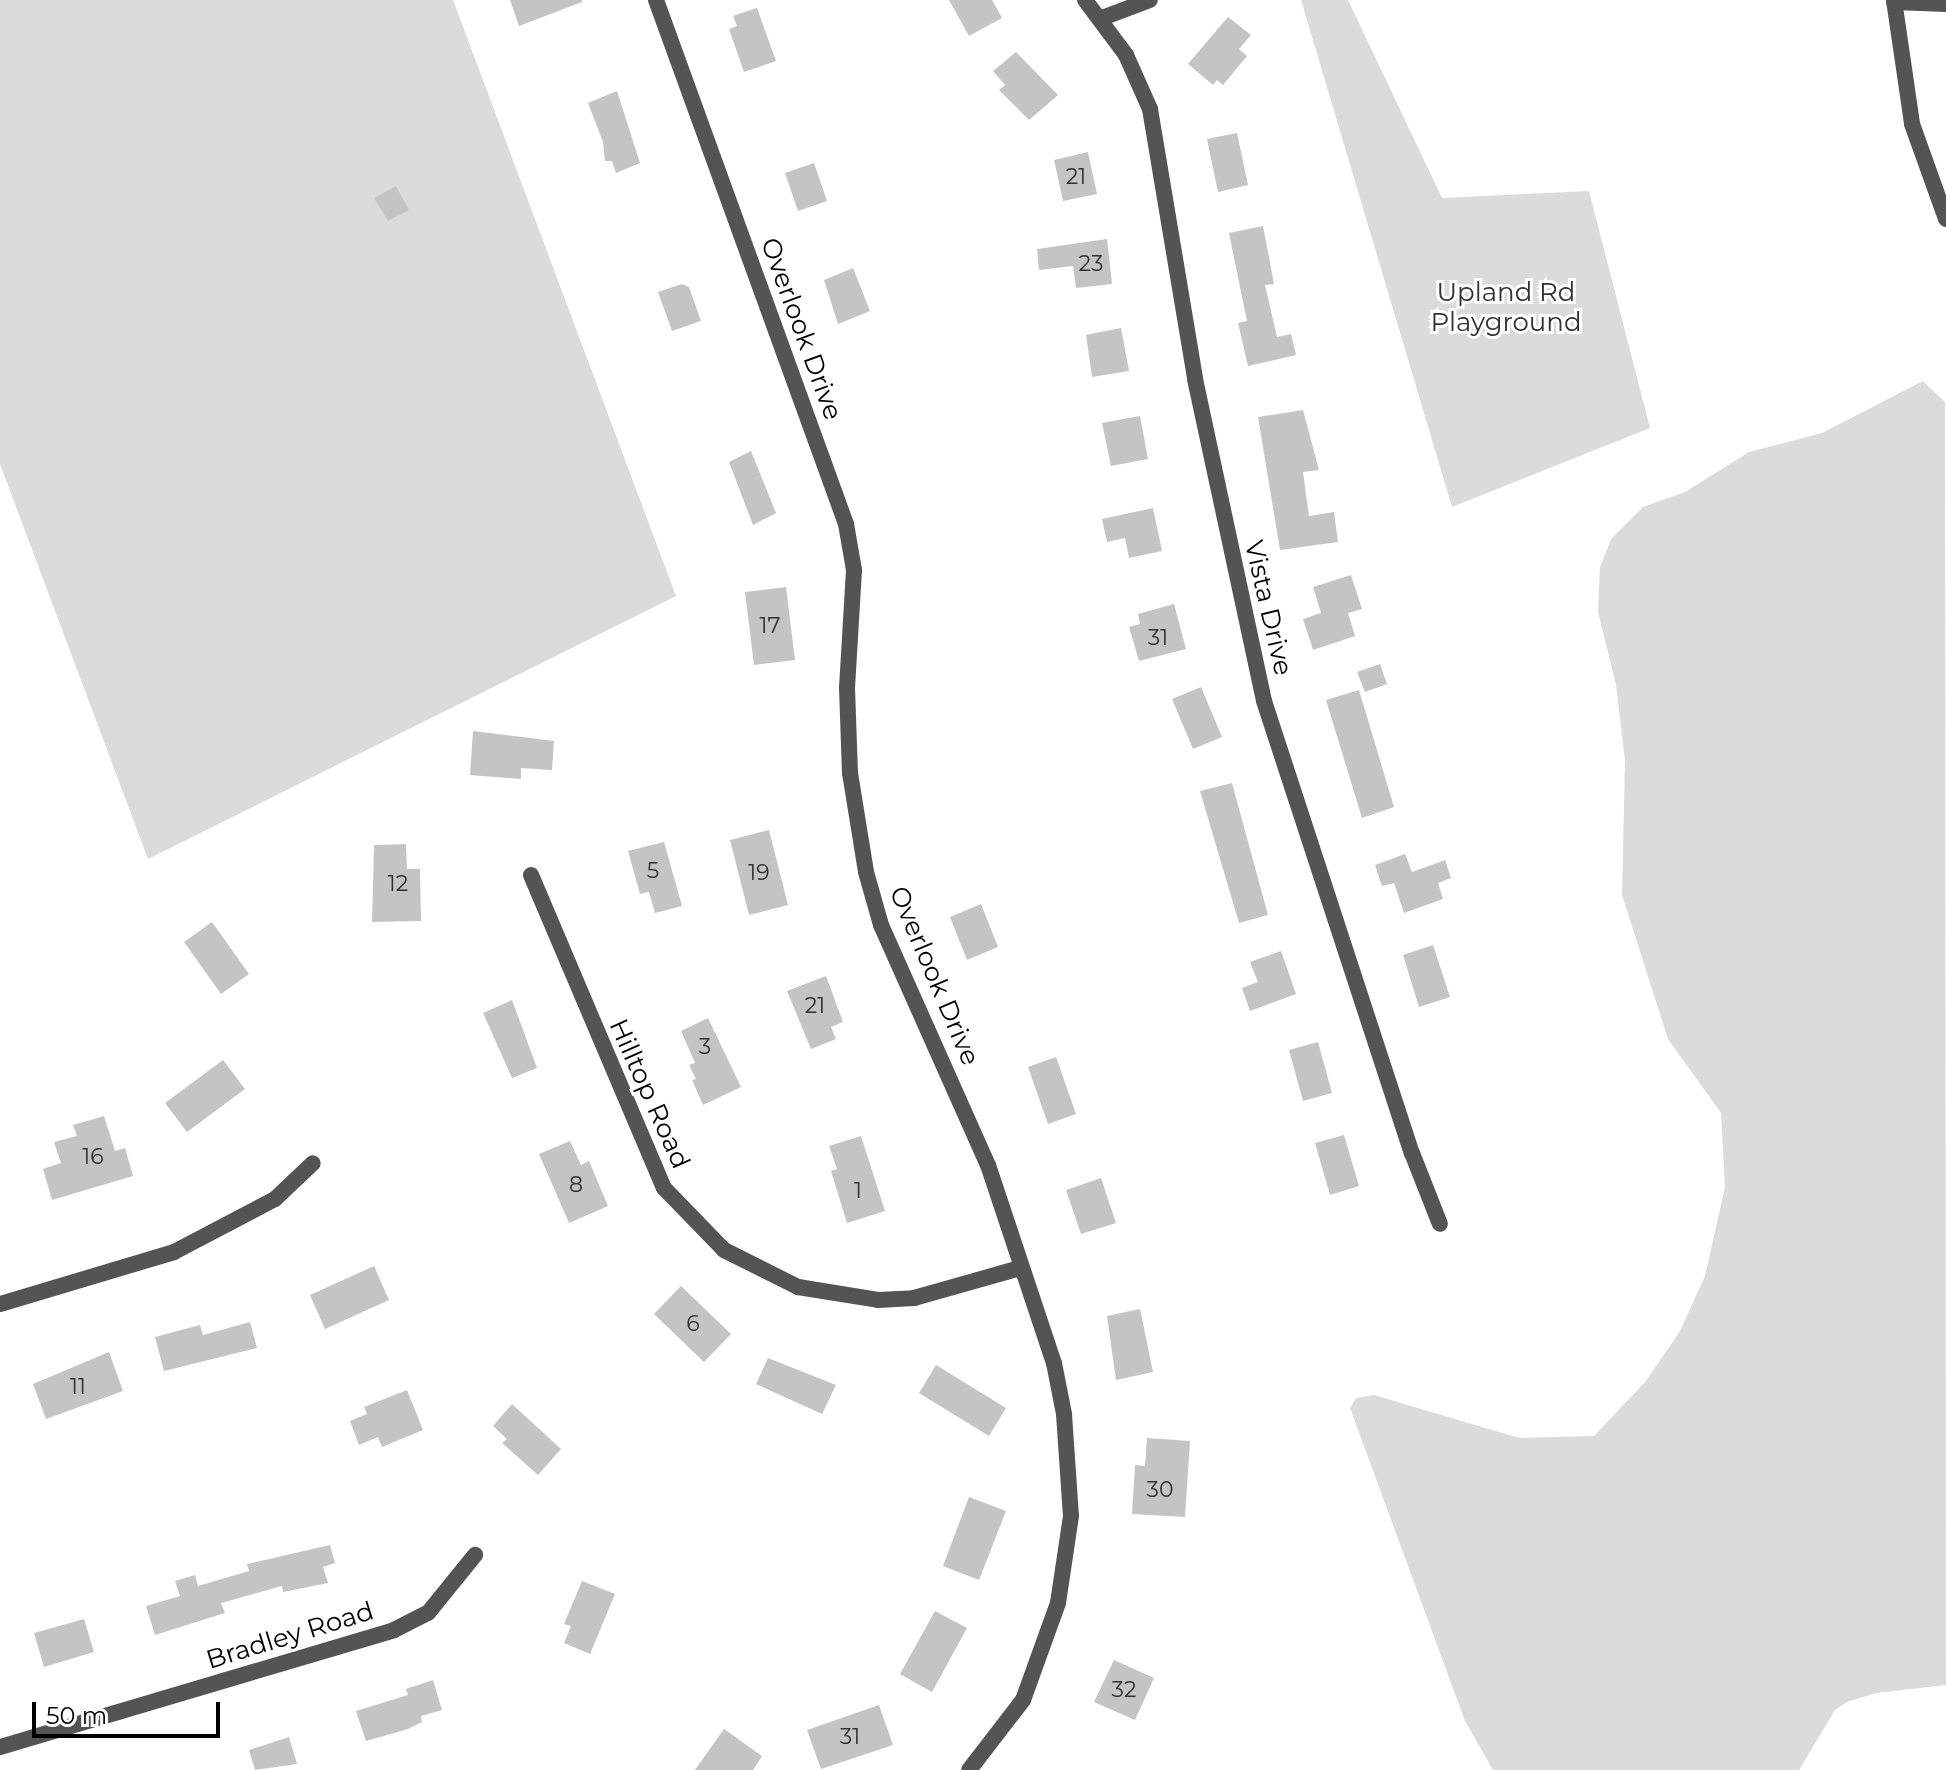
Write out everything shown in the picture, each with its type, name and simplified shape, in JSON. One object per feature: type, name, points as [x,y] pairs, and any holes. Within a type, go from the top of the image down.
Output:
[{"type":"street","name":"Overlook Drive","points":[[656,0],[846,524],[854,570],[847,688],[850,773],[870,885],[881,925],[988,1165],[1054,1363],[1067,1439],[1071,1516],[1046,1650],[1023,1700],[969,1770]]},
{"type":"street","name":"Vista Drive","points":[[1085,0],[1102,18],[1150,109],[1195,379],[1264,701],[1412,1153],[1440,1224]]},
{"type":"street","points":[[1102,18],[1150,0]]},
{"type":"street","points":[[1946,4],[1894,1],[1912,124],[1946,219]]},
{"type":"street","name":"Hilltop Road","points":[[531,875],[622,1099],[664,1188],[724,1250],[798,1287],[878,1300],[914,1298],[1020,1268]]},
{"type":"street","points":[[0,1304],[174,1252],[275,1199],[313,1163]]},
{"type":"street","name":"Bradley Road","points":[[0,1747],[394,1630],[428,1613],[475,1555]]},
{"type":"green space","points":[[0,0],[453,0],[676,596],[148,859],[0,464]]},
{"type":"green space","name":"Upland Rd Playground","points":[[1301,0],[1348,0],[1442,198],[1589,191],[1650,428],[1452,507]]},
{"type":"green space","points":[[1923,381],[1945,402],[1946,1685],[1876,1693],[1847,1702],[1835,1710],[1799,1770],[1493,1770],[1465,1721],[1350,1408],[1356,1398],[1374,1395],[1519,1438],[1594,1436],[1646,1381],[1680,1331],[1705,1276],[1725,1187],[1721,1113],[1668,1039],[1622,895],[1625,760],[1616,685],[1598,612],[1600,567],[1611,539],[1643,507],[1685,492],[1749,452],[1822,433]]},
{"type":"building","points":[[510,0],[582,0],[582,2],[519,26]]},
{"type":"building","points":[[949,0],[992,0],[1002,18],[969,36]]},
{"type":"building","points":[[757,8],[776,61],[744,72],[729,29],[737,26],[733,16]]},
{"type":"building","points":[[1228,17],[1251,35],[1239,49],[1247,56],[1223,85],[1217,80],[1213,85],[1188,64]]},
{"type":"building","points":[[1016,52],[1058,95],[1029,120],[999,90],[1005,85],[993,71]]},
{"type":"building","points":[[617,91],[640,163],[616,173],[612,161],[605,161],[603,142],[588,103]]},
{"type":"building","points":[[1237,133],[1248,185],[1218,192],[1207,139]]},
{"type":"building","points":[[1088,152],[1097,194],[1063,201],[1054,160]]},
{"type":"building","points":[[814,163],[827,201],[798,211],[785,173]]},
{"type":"building","points":[[396,186],[409,210],[388,221],[374,198]]},
{"type":"building","points":[[1263,226],[1274,284],[1265,285],[1277,337],[1291,334],[1296,355],[1248,366],[1238,323],[1247,321],[1229,233]]},
{"type":"building","points":[[1107,239],[1112,284],[1076,288],[1073,266],[1039,270],[1037,249]]},
{"type":"building","points":[[853,268],[870,311],[838,324],[824,280]]},
{"type":"building","points":[[682,284],[689,287],[701,321],[672,331],[658,292]]},
{"type":"building","points":[[1121,328],[1129,371],[1092,377],[1086,335]]},
{"type":"building","points":[[1303,410],[1319,470],[1303,472],[1309,516],[1334,512],[1338,542],[1280,550],[1258,417]]},
{"type":"building","points":[[1140,416],[1148,459],[1111,466],[1102,423]]},
{"type":"building","points":[[751,451],[776,513],[753,525],[729,462]]},
{"type":"building","points":[[1153,508],[1162,551],[1129,558],[1125,538],[1107,542],[1102,519]]},
{"type":"building","points":[[1351,575],[1362,609],[1348,613],[1355,636],[1313,650],[1303,619],[1321,613],[1313,587]]},
{"type":"building","points":[[786,587],[795,660],[754,665],[745,592]]},
{"type":"building","points":[[1174,604],[1186,649],[1139,661],[1129,627],[1140,624],[1138,614]]},
{"type":"building","points":[[1380,664],[1387,684],[1365,692],[1357,672]]},
{"type":"building","points":[[1201,687],[1222,737],[1193,749],[1172,699]]},
{"type":"building","points":[[1359,690],[1394,807],[1362,818],[1326,700]]},
{"type":"building","points":[[473,731],[554,741],[552,770],[521,768],[521,779],[470,775]]},
{"type":"building","points":[[1232,783],[1268,915],[1239,923],[1200,791]]},
{"type":"building","points":[[769,830],[788,905],[749,915],[730,840]]},
{"type":"building","points":[[664,842],[682,906],[655,913],[649,892],[640,894],[628,851]]},
{"type":"building","points":[[406,844],[407,869],[420,869],[421,921],[372,922],[374,845]]},
{"type":"building","points":[[1405,854],[1412,872],[1445,860],[1451,878],[1438,883],[1443,899],[1404,913],[1394,883],[1382,886],[1375,865]]},
{"type":"building","points":[[981,904],[998,947],[967,960],[950,917]]},
{"type":"building","points":[[212,922],[249,974],[221,994],[184,942]]},
{"type":"building","points":[[1433,945],[1450,997],[1419,1007],[1403,955]]},
{"type":"building","points":[[1281,951],[1296,994],[1250,1011],[1242,988],[1258,982],[1250,962]]},
{"type":"building","points":[[826,976],[843,1022],[831,1027],[836,1039],[811,1049],[787,991]]},
{"type":"building","points":[[512,1000],[537,1068],[512,1078],[483,1013]]},
{"type":"building","points":[[708,1018],[741,1087],[703,1105],[689,1065],[695,1063],[681,1031]]},
{"type":"building","points":[[1318,1042],[1332,1093],[1303,1101],[1289,1050]]},
{"type":"building","points":[[1056,1057],[1076,1114],[1048,1124],[1028,1067]]},
{"type":"building","points":[[223,1060],[245,1089],[187,1132],[165,1103]]},
{"type":"building","points":[[104,1116],[115,1151],[125,1148],[133,1176],[52,1200],[43,1169],[61,1163],[54,1142],[77,1136],[73,1125]]},
{"type":"building","points":[[1344,1135],[1359,1186],[1330,1195],[1315,1143]]},
{"type":"building","points":[[861,1136],[885,1211],[847,1223],[831,1171],[837,1169],[829,1146]]},
{"type":"building","points":[[570,1141],[581,1165],[589,1161],[608,1206],[569,1223],[539,1154]]},
{"type":"building","points":[[1101,1178],[1116,1223],[1081,1234],[1066,1190]]},
{"type":"building","points":[[374,1266],[389,1300],[325,1329],[310,1295]]},
{"type":"building","points":[[681,1286],[731,1334],[704,1362],[654,1314]]},
{"type":"building","points":[[1140,1309],[1153,1372],[1116,1380],[1107,1316]]},
{"type":"building","points":[[250,1322],[257,1348],[164,1371],[155,1337],[200,1325],[203,1335]]},
{"type":"building","points":[[109,1352],[123,1391],[46,1419],[33,1384]]},
{"type":"building","points":[[768,1358],[836,1385],[822,1414],[756,1384]]},
{"type":"building","points":[[936,1365],[1006,1408],[989,1436],[919,1393]]},
{"type":"building","points":[[407,1390],[423,1430],[382,1447],[378,1437],[359,1445],[350,1421],[367,1414],[364,1407]]},
{"type":"building","points":[[512,1404],[561,1449],[538,1475],[502,1443],[507,1439],[493,1426]]},
{"type":"building","points":[[1147,1438],[1190,1441],[1185,1517],[1132,1514],[1135,1465],[1145,1466]]},
{"type":"building","points":[[969,1497],[1006,1511],[979,1580],[943,1566]]},
{"type":"building","points":[[330,1545],[335,1563],[323,1567],[328,1583],[283,1592],[282,1586],[221,1603],[225,1613],[155,1635],[146,1606],[180,1596],[175,1581],[195,1575],[198,1586],[249,1571],[247,1564]]},
{"type":"building","points":[[582,1581],[615,1594],[590,1654],[564,1643],[571,1626],[564,1624]]},
{"type":"building","points":[[935,1611],[967,1628],[932,1692],[900,1674]]},
{"type":"building","points":[[84,1619],[94,1652],[44,1667],[34,1633]]},
{"type":"building","points":[[1114,1660],[1154,1678],[1135,1720],[1094,1702]]},
{"type":"building","points":[[433,1680],[442,1710],[421,1716],[422,1722],[408,1729],[366,1741],[356,1711],[408,1695],[406,1689]]},
{"type":"building","points":[[879,1705],[893,1745],[821,1769],[807,1730]]},
{"type":"building","points":[[724,1729],[762,1756],[753,1770],[695,1770]]},
{"type":"building","points":[[289,1737],[297,1764],[255,1770],[249,1750]]}]
